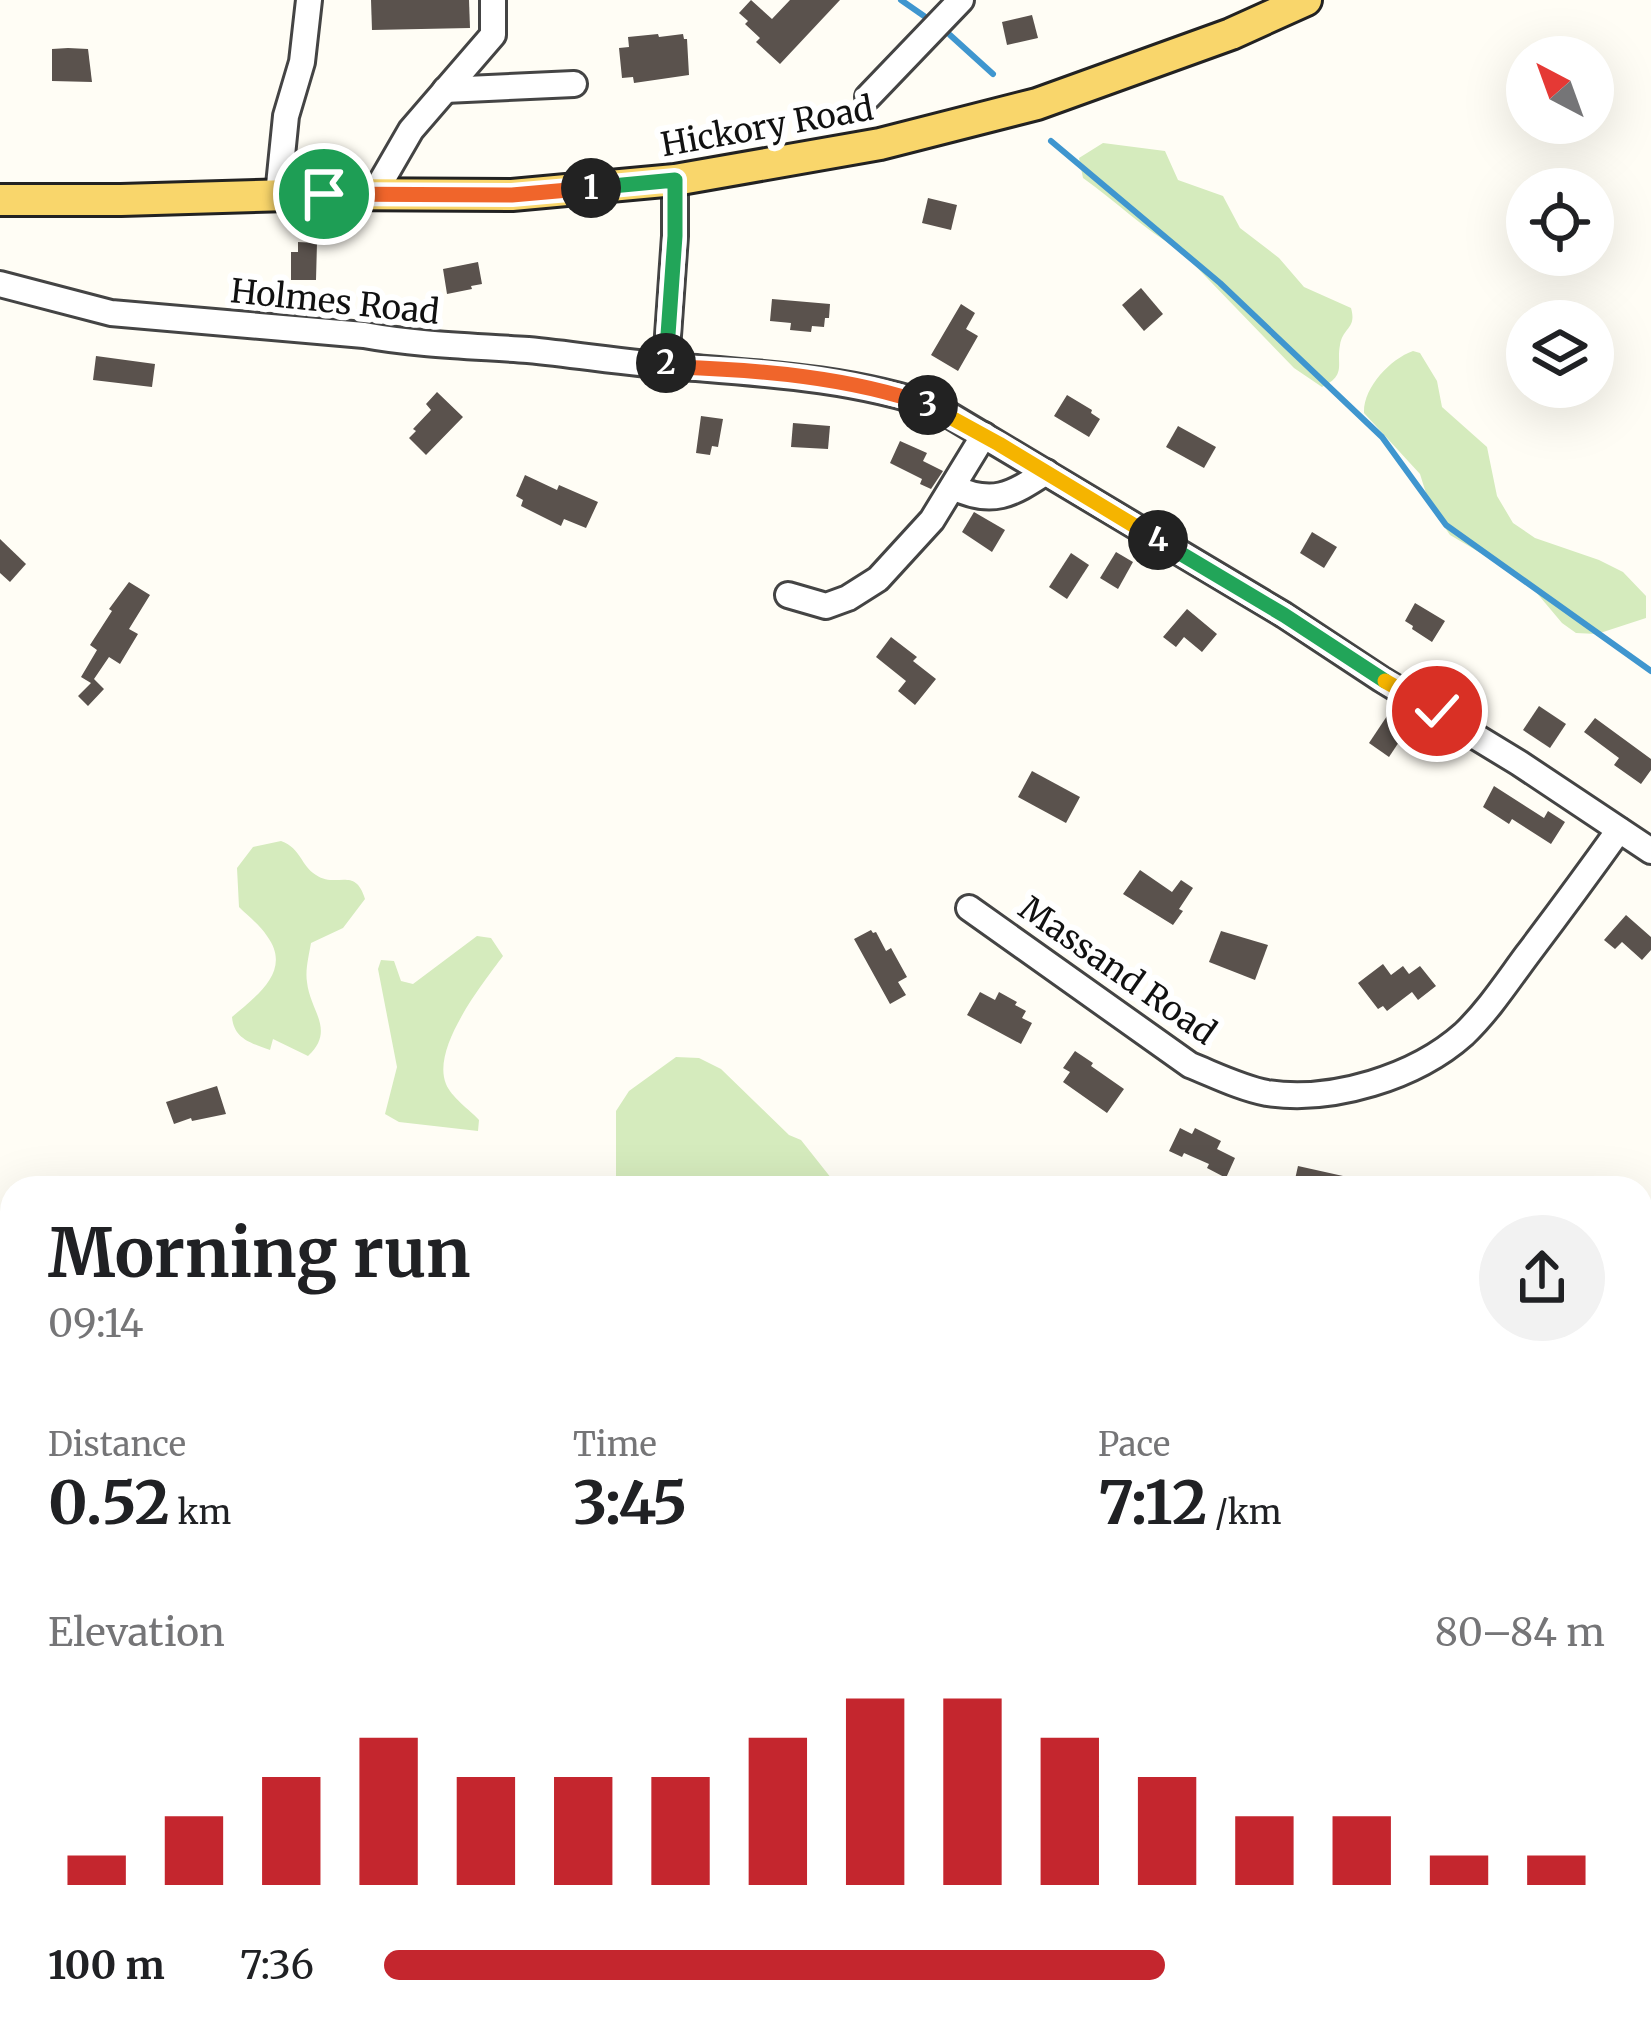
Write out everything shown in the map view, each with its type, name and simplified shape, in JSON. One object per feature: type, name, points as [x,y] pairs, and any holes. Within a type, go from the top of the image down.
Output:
[{"type":"main road","name":"Hickory Road","points":[[0,200],[512,195],[675,180],[880,144],[1037,104],[1159,62],[1299,2]]},
{"type":"street","points":[[278,195],[286,116],[302,62],[309,0]]},
{"type":"street","points":[[374,194],[410,130],[493,35],[493,0]]},
{"type":"street","points":[[868,97],[961,0]]},
{"type":"street","points":[[446,90],[574,84]]},
{"type":"street","points":[[666,364],[675,180]]},
{"type":"street","name":"Holmes Road","points":[[0,284],[112,313],[864,386],[936,407],[1284,615],[1651,851]]},
{"type":"street","points":[[788,595],[826,606],[878,579],[932,520],[983,435]]},
{"type":"street","points":[[953,487],[977,499],[1018,490],[1046,472]]},
{"type":"street","name":"Massand Road","points":[[969,908],[1190,1065],[1269,1093],[1359,1088],[1403,1072],[1464,1034],[1619,830]]},
{"type":"green space","points":[[1103,143],[1165,151],[1178,180],[1223,196],[1240,228],[1279,258],[1304,287],[1351,308],[1352,320],[1342,339],[1335,378],[1322,387],[1294,368],[1179,249],[1083,178],[1079,158]]},
{"type":"green space","points":[[1413,351],[1420,353],[1437,381],[1442,407],[1487,447],[1497,496],[1513,523],[1535,538],[1623,572],[1646,596],[1646,618],[1597,634],[1576,633],[1525,579],[1450,535],[1430,506],[1420,474],[1364,413],[1368,394],[1380,376]]},
{"type":"green space","points":[[281,841],[316,875],[356,883],[365,899],[343,928],[311,943],[307,982],[321,1029],[308,1056],[273,1039],[270,1050],[250,1042],[236,1030],[232,1017],[268,982],[276,960],[267,936],[239,907],[237,868],[253,847]]},
{"type":"green space","points":[[477,936],[491,938],[503,956],[461,1017],[443,1069],[448,1089],[479,1120],[478,1131],[399,1122],[385,1114],[397,1067],[378,969],[381,960],[394,961],[401,981],[413,984]]},
{"type":"green space","points":[[676,1057],[699,1058],[721,1069],[789,1135],[801,1140],[830,1176],[616,1176],[616,1111],[629,1091]]},
{"type":"building","points":[[371,0],[469,0],[470,28],[372,30]]},
{"type":"building","points":[[751,0],[772,19],[790,0],[840,0],[780,64],[756,42],[760,38],[739,13]]},
{"type":"building","points":[[1032,15],[1038,38],[1007,45],[1002,22]]},
{"type":"building","points":[[683,34],[687,39],[689,75],[634,83],[633,77],[622,78],[619,48],[629,47],[628,37]]},
{"type":"building","points":[[52,49],[88,49],[92,82],[52,81]]},
{"type":"building","points":[[928,198],[957,205],[951,230],[922,223]]},
{"type":"building","points":[[298,242],[317,243],[316,280],[291,280],[291,252],[298,252]]},
{"type":"building","points":[[478,262],[482,284],[447,294],[443,269]]},
{"type":"building","points":[[1141,288],[1163,314],[1144,331],[1122,305]]},
{"type":"building","points":[[772,299],[830,304],[829,318],[824,327],[812,326],[811,332],[790,330],[791,323],[770,321]]},
{"type":"building","points":[[961,304],[975,313],[966,329],[978,336],[958,371],[931,355]]},
{"type":"building","points":[[96,356],[155,364],[152,387],[93,380]]},
{"type":"building","points":[[437,392],[463,417],[426,455],[409,438],[431,410],[426,404]]},
{"type":"building","points":[[1067,395],[1100,419],[1089,437],[1054,416]]},
{"type":"building","points":[[701,416],[723,419],[718,447],[712,446],[710,455],[696,453]]},
{"type":"building","points":[[793,423],[830,426],[828,449],[791,447]]},
{"type":"building","points":[[1178,426],[1216,447],[1204,468],[1166,447]]},
{"type":"building","points":[[900,441],[927,453],[923,461],[943,471],[931,489],[920,484],[922,479],[890,463]]},
{"type":"building","points":[[525,475],[598,502],[586,528],[564,519],[561,526],[521,506],[523,500],[516,496]]},
{"type":"building","points":[[974,512],[1005,530],[992,552],[962,532]]},
{"type":"building","points":[[1312,532],[1337,547],[1324,568],[1300,553]]},
{"type":"building","points":[[0,539],[26,564],[10,582],[0,573]]},
{"type":"building","points":[[1116,552],[1133,562],[1118,589],[1100,578]]},
{"type":"building","points":[[1071,553],[1089,565],[1067,599],[1049,587]]},
{"type":"building","points":[[129,582],[150,595],[129,629],[138,634],[120,664],[109,657],[94,679],[104,689],[88,706],[78,696],[91,683],[81,677],[97,650],[90,645]]},
{"type":"building","points":[[1415,603],[1445,621],[1432,642],[1405,621]]},
{"type":"building","points":[[1187,609],[1217,634],[1202,652],[1184,637],[1176,647],[1163,637]]},
{"type":"building","points":[[891,637],[936,679],[915,705],[898,691],[906,681],[876,657]]},
{"type":"building","points":[[1539,706],[1566,724],[1550,748],[1523,730]]},
{"type":"building","points":[[1387,716],[1407,730],[1389,757],[1369,743]]},
{"type":"building","points":[[1595,718],[1651,759],[1651,770],[1641,784],[1614,765],[1619,758],[1584,732]]},
{"type":"building","points":[[1032,771],[1080,797],[1066,823],[1018,797]]},
{"type":"building","points":[[1494,786],[1544,818],[1548,811],[1565,822],[1551,844],[1483,807]]},
{"type":"building","points":[[1140,870],[1172,892],[1181,880],[1193,888],[1173,925],[1123,894]]},
{"type":"building","points":[[1626,915],[1651,937],[1651,950],[1642,960],[1622,942],[1615,949],[1604,940]]},
{"type":"building","points":[[871,930],[886,951],[891,948],[907,977],[898,982],[906,995],[890,1004],[854,939]]},
{"type":"building","points":[[1221,931],[1268,945],[1255,980],[1209,962]]},
{"type":"building","points":[[1383,964],[1391,975],[1403,966],[1409,974],[1420,966],[1436,986],[1418,1000],[1412,992],[1387,1011],[1383,1006],[1378,1009],[1358,983]]},
{"type":"building","points":[[980,992],[995,1000],[999,992],[1026,1011],[1022,1018],[1032,1023],[1021,1044],[967,1015]]},
{"type":"building","points":[[1075,1051],[1124,1089],[1107,1113],[1063,1082],[1070,1072],[1063,1068]]},
{"type":"building","points":[[217,1086],[226,1114],[174,1124],[166,1102]]},
{"type":"building","points":[[1180,1128],[1192,1134],[1195,1128],[1221,1141],[1217,1149],[1235,1158],[1227,1176],[1222,1176],[1207,1168],[1209,1164],[1169,1151]]},
{"type":"building","points":[[1298,1166],[1343,1176],[1296,1176]]},
{"type":"waterway","points":[[901,0],[924,16]]},
{"type":"waterway","points":[[950,35],[993,74]]},
{"type":"waterway","points":[[1051,141],[1220,283],[1382,437],[1446,525],[1651,671]]},
{"type":"route","points":[[324,194],[512,195],[675,180],[666,364],[864,386],[936,407],[1437,711]]}]
